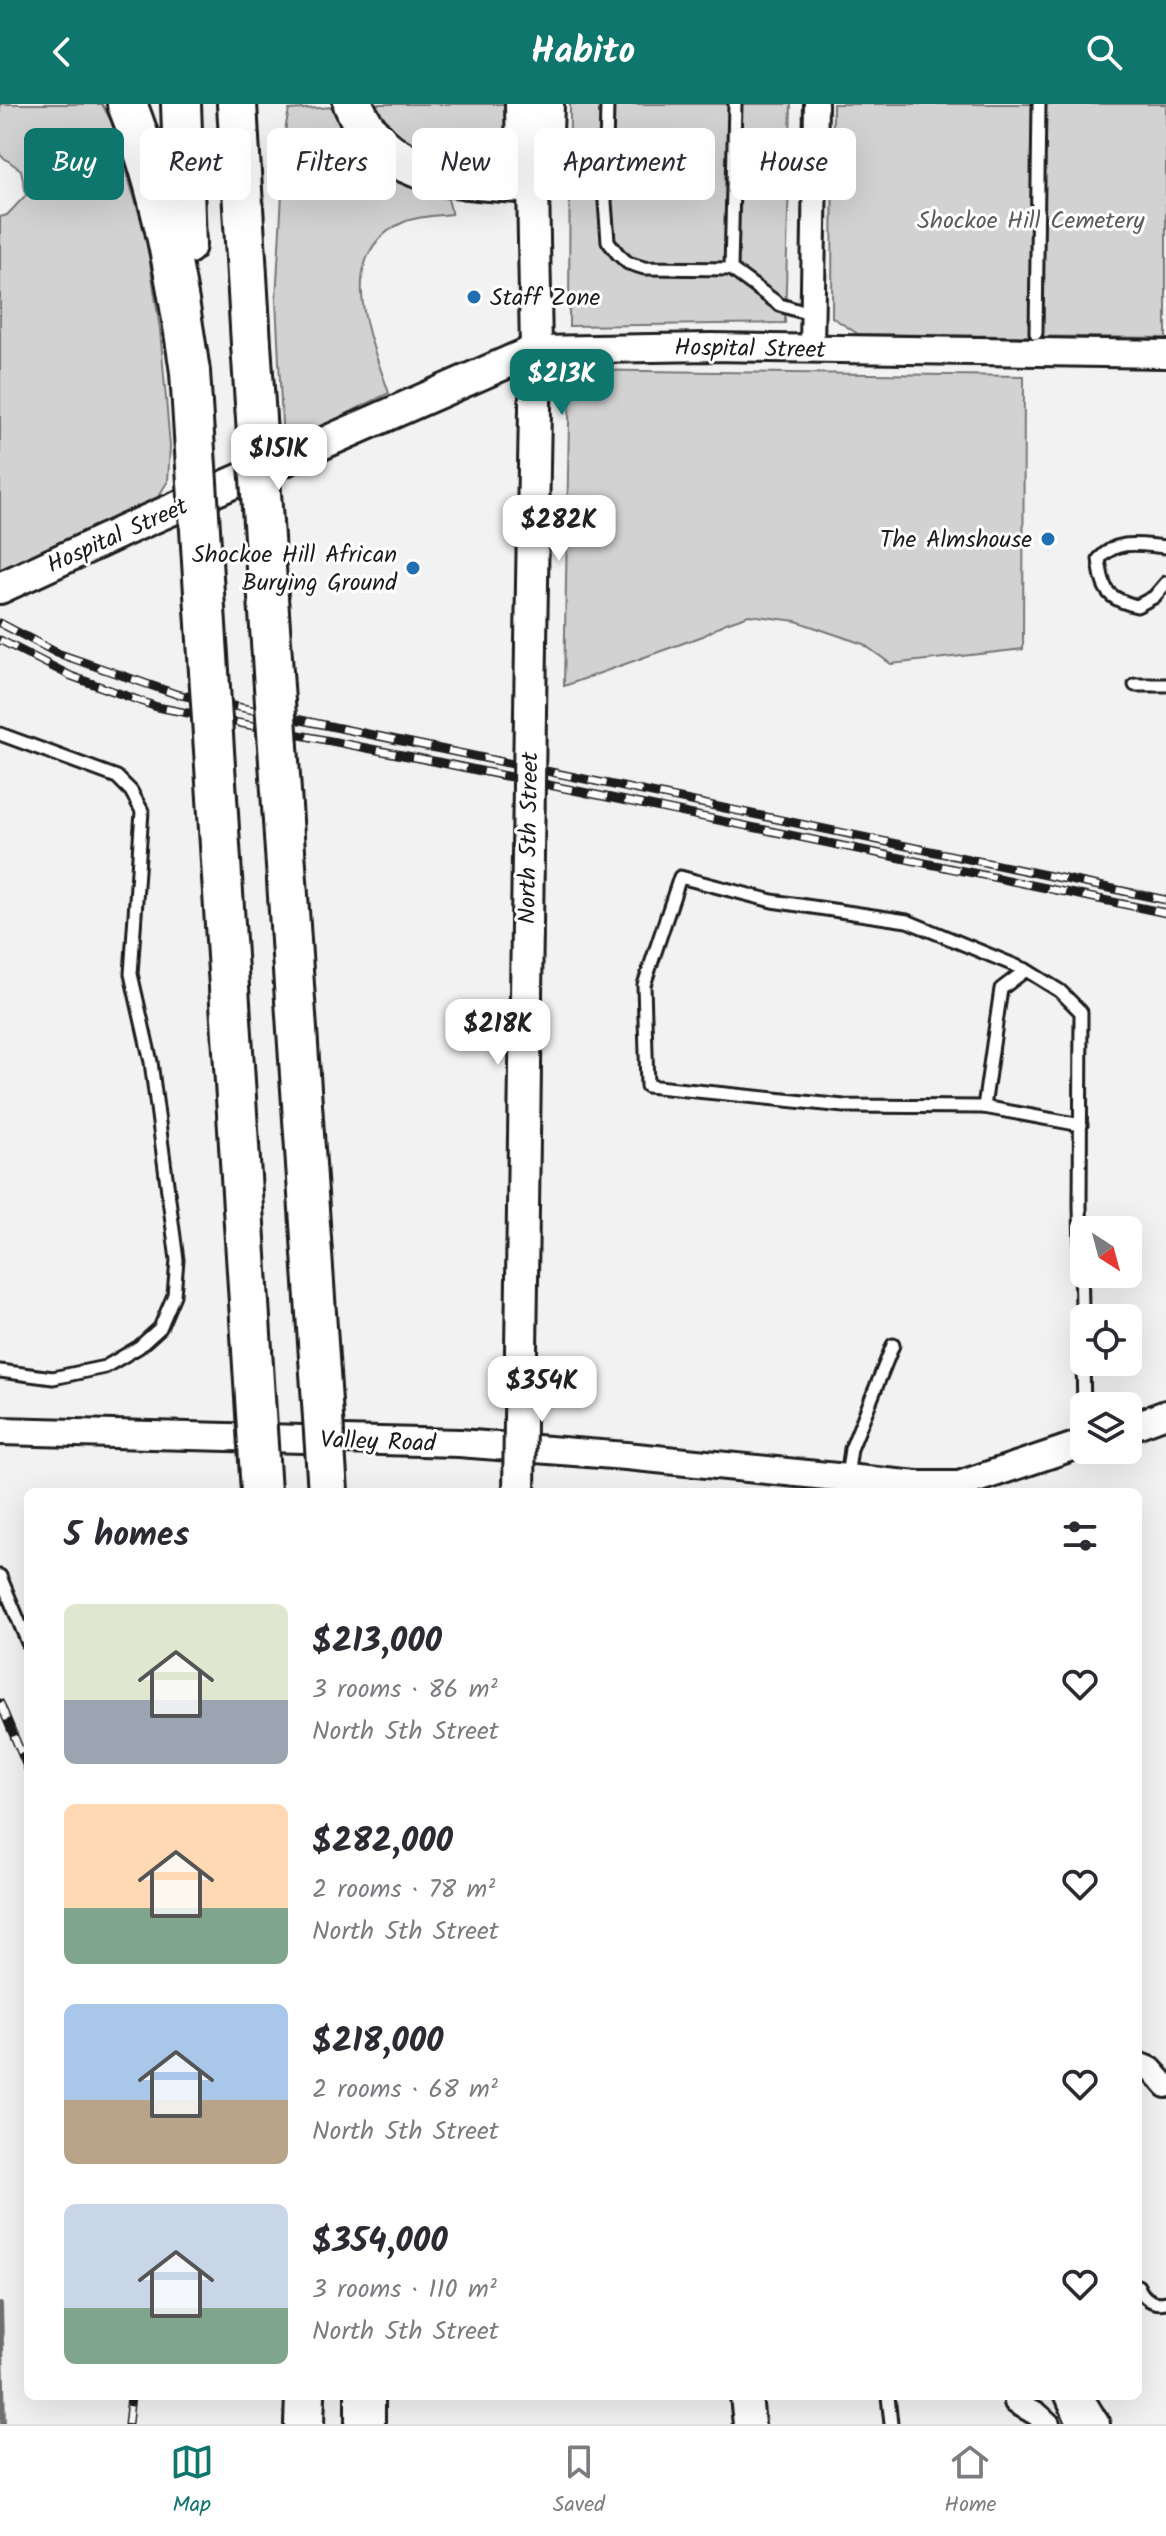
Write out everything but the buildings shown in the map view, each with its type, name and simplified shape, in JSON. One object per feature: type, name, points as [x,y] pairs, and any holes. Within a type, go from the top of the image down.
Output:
[{"type":"highway","points":[[127,104],[161,210],[174,266],[190,372]]},
{"type":"highway","points":[[181,104],[190,372],[261,1488]]},
{"type":"highway","points":[[237,104],[328,1488]]},
{"type":"highway","points":[[247,260],[260,104]]},
{"type":"highway","points":[[353,104],[375,140],[411,167],[442,176],[533,184]]},
{"type":"highway","points":[[304,2424],[305,2400]]},
{"type":"highway","points":[[365,2400],[365,2424]]},
{"type":"main road","name":"North 5th Street","points":[[519,1488],[536,350],[533,184],[522,164],[521,104]]},
{"type":"main road","name":"North 5th Street","points":[[533,184],[546,164],[548,104]]},
{"type":"main road","name":"Hospital Street","points":[[0,588],[536,350]]},
{"type":"main road","points":[[746,2400],[749,2424]]},
{"type":"street","points":[[812,349],[816,104]]},
{"type":"street","name":"Hospital Street","points":[[536,350],[710,347],[1166,354]]},
{"type":"street","points":[[1142,1423],[1166,1414]]},
{"type":"street","name":"Valley Road","points":[[0,1431],[459,1443],[804,1478],[847,1477],[960,1488],[1070,1448]]},
{"type":"street","points":[[1142,2066],[1151,2069],[1166,2086]]},
{"type":"street","points":[[1015,2400],[1029,2424]]},
{"type":"street","points":[[1016,2400],[1048,2424]]},
{"type":"street","points":[[1069,2400],[1079,2424]]},
{"type":"street","points":[[1083,2400],[1098,2424]]},
{"type":"lane","points":[[607,104],[605,202],[608,241],[628,263],[644,268],[731,269],[780,305],[813,315]]},
{"type":"lane","points":[[731,269],[735,104]]},
{"type":"lane","points":[[1036,333],[1039,104]]},
{"type":"lane","points":[[1166,547],[1129,544],[1108,549],[1099,559],[1102,584],[1114,600],[1137,606],[1154,597],[1166,583]]},
{"type":"lane","points":[[1135,685],[1166,685]]},
{"type":"lane","points":[[0,734],[117,777],[131,791],[142,811],[131,974],[151,1062],[177,1260],[174,1295],[160,1328],[139,1347],[105,1367],[53,1378],[0,1371]]},
{"type":"lane","points":[[1081,1125],[984,1107],[844,1106],[647,1086],[644,985],[680,877],[772,901],[907,921],[1026,970],[1060,991],[1081,1012],[1084,1392]]},
{"type":"lane","points":[[984,1107],[1001,989],[1026,970]]},
{"type":"lane","points":[[847,1477],[851,1449],[893,1345]]},
{"type":"lane","points":[[0,1576],[24,1633]]},
{"type":"lane","points":[[1142,2292],[1152,2302],[1166,2302]]},
{"type":"lane","points":[[888,2400],[891,2424]]},
{"type":"green space","points":[[0,104],[102,104],[113,128],[24,128],[24,185],[21,170],[0,155]]},
{"type":"green space","points":[[374,104],[508,104],[508,128],[412,128],[412,145],[396,135],[396,128],[390,128]]},
{"type":"green space","points":[[570,104],[791,104],[790,128],[731,128],[731,200],[788,200],[785,323],[569,326],[570,200],[715,200],[715,128],[570,128]]},
{"type":"green space","name":"Shockoe Hill Cemetery","points":[[833,104],[1166,104],[1166,338],[858,334],[832,317],[833,200],[856,200],[856,128],[833,128]]},
{"type":"green space","points":[[334,107],[348,128],[286,128],[289,110]]},
{"type":"green space","points":[[124,164],[146,236],[160,329],[170,446],[168,481],[158,497],[0,570],[0,217],[7,215],[24,197],[24,200],[124,200]]},
{"type":"green space","points":[[396,177],[412,185],[412,200],[448,200],[452,214],[404,222],[382,236],[368,255],[362,276],[362,300],[373,348],[389,393],[283,445],[276,299],[282,200],[396,200]]},
{"type":"green space","points":[[570,370],[1024,376],[1023,649],[891,664],[863,644],[796,621],[749,615],[703,636],[564,686]]},
{"type":"waterway","points":[[0,2305],[3,2424]]},
{"type":"railway","points":[[0,623],[57,653],[176,694],[1166,900]]},
{"type":"railway","points":[[0,640],[71,676],[157,707],[1166,913]]},
{"type":"railway","points":[[0,1703],[24,1760]]},
{"type":"railway","points":[[128,2424],[131,2400]]},
{"type":"place","name":"Staff Zone","points":[[474,297]]},
{"type":"place","name":"The Almshouse","points":[[1048,539]]},
{"type":"place","name":"Shockoe Hill African Burying Ground","points":[[413,568]]}]
